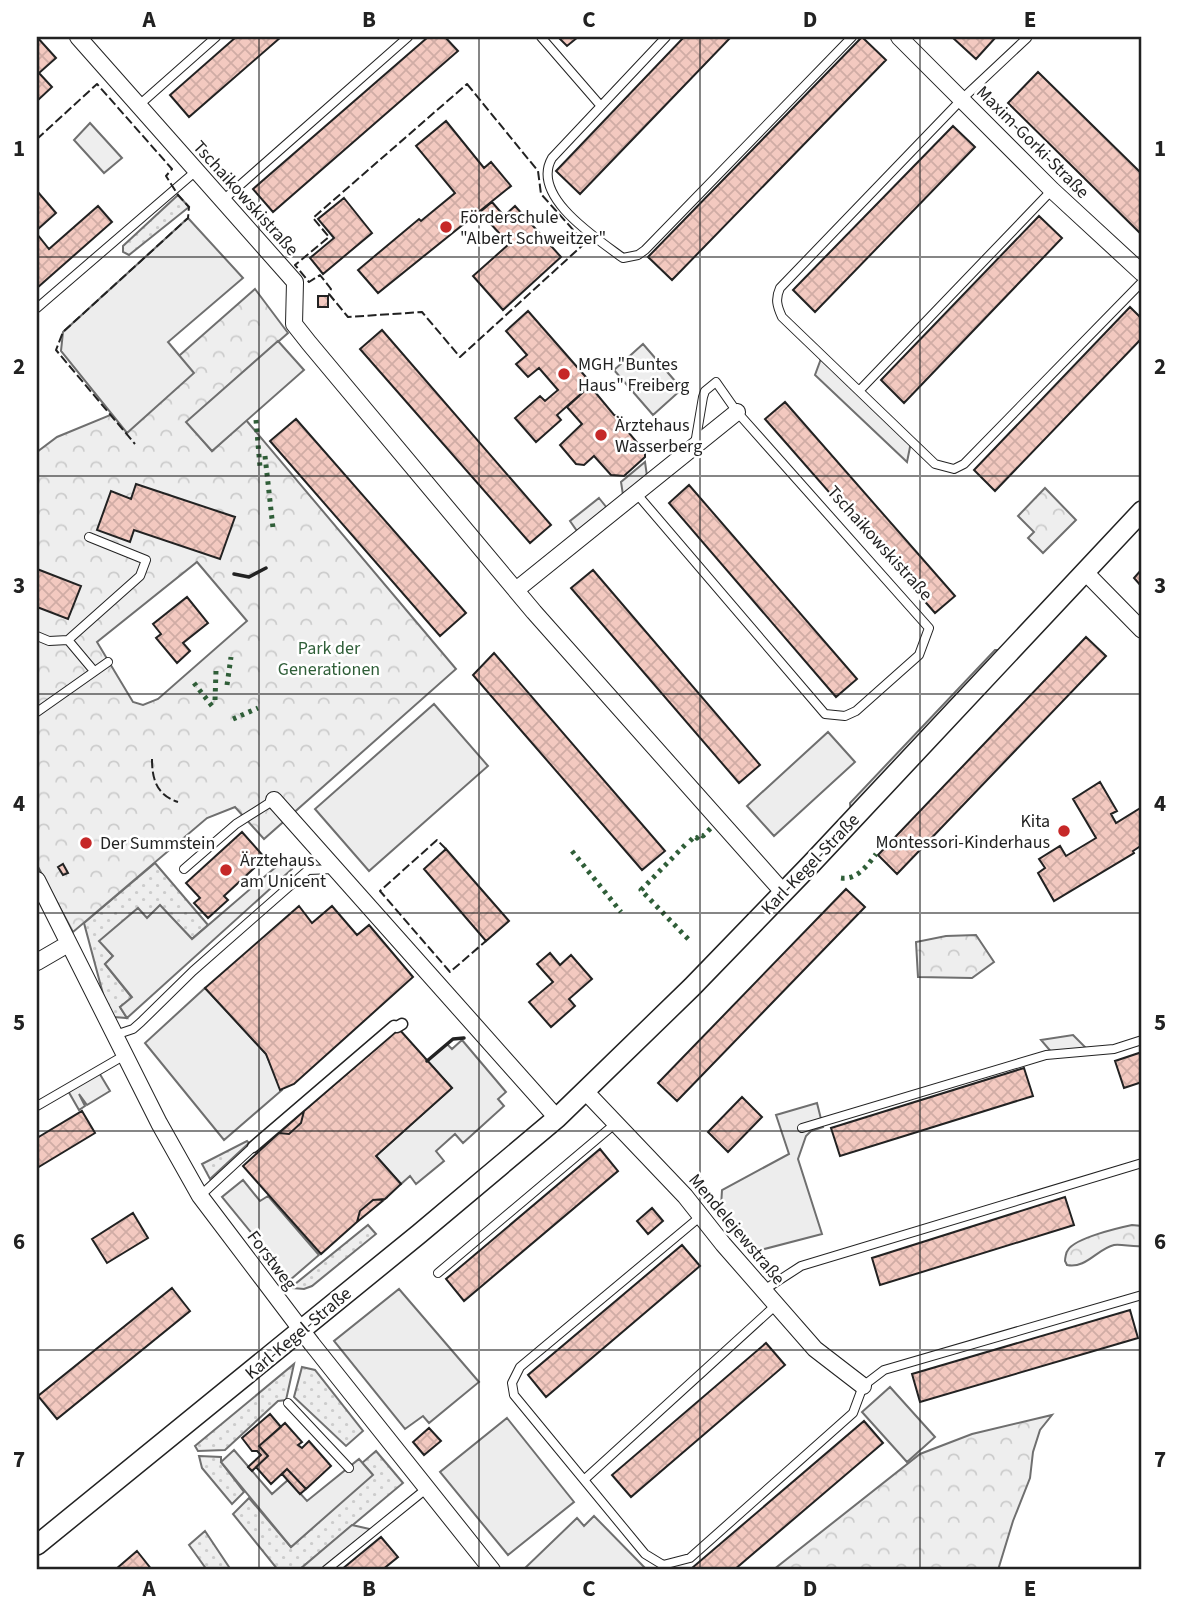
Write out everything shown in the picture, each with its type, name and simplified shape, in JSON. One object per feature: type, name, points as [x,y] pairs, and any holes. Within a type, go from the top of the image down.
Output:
[{"type":"street","name":"Tschaikowskistraße","points":[[78,37],[295,282],[294,324],[309,343],[516,590],[783,892]]},
{"type":"street","name":"Maxim-Gorki-Straße","points":[[899,37],[1052,190],[1142,273]]},
{"type":"street","points":[[516,590],[737,412]]},
{"type":"street","name":"Karl-Kegel-Straße","points":[[37,1545],[557,1118],[692,986],[783,892],[1142,510]]},
{"type":"street","points":[[1085,572],[1142,630]]},
{"type":"street","points":[[274,800],[557,1118]]},
{"type":"street","name":"Forstweg","points":[[37,880],[159,1123],[200,1196],[301,1330],[492,1570]]},
{"type":"street","points":[[37,962],[68,944]]},
{"type":"street","points":[[253,1147],[394,1026],[402,1024]]},
{"type":"street","name":"Mendelejewstraße","points":[[585,1091],[701,1216],[815,1349],[863,1386]]},
{"type":"lane","points":[[138,106],[216,37]]},
{"type":"lane","points":[[222,201],[408,37]]},
{"type":"lane","points":[[541,37],[600,105]]},
{"type":"lane","points":[[666,37],[600,105],[547,166],[550,188],[561,205],[582,228],[623,258],[630,258],[645,250],[852,37]]},
{"type":"lane","points":[[1027,38],[962,99],[780,288],[777,296],[782,317],[935,464],[954,469],[964,464],[1142,282]]},
{"type":"lane","points":[[37,308],[196,171]]},
{"type":"lane","points":[[859,391],[1052,190]]},
{"type":"lane","points":[[694,447],[705,391],[716,382],[737,412]]},
{"type":"lane","name":"Tschaikowskistraße","points":[[636,493],[825,714],[845,716],[856,711],[919,655],[929,628],[737,412]]},
{"type":"lane","points":[[37,636],[49,641],[68,640],[140,576],[146,560],[89,537]]},
{"type":"lane","points":[[68,640],[94,671]]},
{"type":"lane","points":[[37,712],[108,662]]},
{"type":"lane","points":[[184,869],[236,824],[274,800]]},
{"type":"lane","points":[[115,1035],[133,1029],[193,971],[308,870],[337,869]]},
{"type":"lane","points":[[802,1128],[1046,1055],[1114,1049],[1142,1040]]},
{"type":"lane","points":[[37,1106],[125,1055]]},
{"type":"lane","points":[[438,1273],[616,1123]]},
{"type":"lane","points":[[200,1196],[253,1147]]},
{"type":"lane","points":[[764,1290],[801,1266],[1142,1163]]},
{"type":"lane","points":[[701,1216],[520,1367],[512,1383],[514,1395],[645,1554],[663,1565],[690,1558],[853,1413],[863,1386],[884,1370],[1142,1294]]},
{"type":"lane","points":[[585,1479],[776,1305]]},
{"type":"lane","points":[[288,1403],[349,1468]]},
{"type":"lane","points":[[326,1570],[426,1489]]},
{"type":"green space","points":[[90,123],[122,158],[104,173],[74,140]]},
{"type":"green space","points":[[178,195],[189,207],[129,255],[123,252],[123,246]]},
{"type":"green space","name":"Park der Generationen","points":[[255,289],[288,333],[187,422],[212,451],[246,420],[456,669],[264,839],[235,807],[207,818],[73,932],[37,865],[37,452],[57,437],[113,414]],"holes":[[[197,562],[247,621],[158,699],[143,705],[133,702],[97,642]]]},
{"type":"green space","points":[[1045,488],[1076,520],[1043,553],[1028,538],[1034,532],[1018,516]]},
{"type":"green space","points":[[155,863],[208,925],[192,939],[160,906],[147,918],[100,941],[113,956],[105,964],[132,998],[120,1007],[127,1018],[114,1017],[106,1005],[84,923]]},
{"type":"green space","points":[[976,935],[994,962],[972,978],[918,977],[916,942],[946,936]]},
{"type":"green space","points":[[247,1141],[249,1143],[210,1179],[202,1164]]},
{"type":"green space","points":[[368,1225],[376,1234],[312,1286],[304,1289],[292,1288],[259,1248],[262,1246],[295,1284]]},
{"type":"green space","points":[[1132,1225],[1142,1226],[1142,1246],[1114,1245],[1080,1264],[1067,1265],[1065,1261],[1068,1250],[1079,1241]]},
{"type":"green space","points":[[294,1364],[286,1400],[278,1401],[225,1450],[198,1451],[195,1446]]},
{"type":"green space","points":[[302,1367],[315,1370],[363,1431],[346,1446],[294,1397]]},
{"type":"green space","points":[[1052,1415],[1040,1430],[1033,1452],[1030,1478],[998,1570],[773,1570],[920,1454],[972,1434]]},
{"type":"green space","points":[[376,1451],[403,1483],[299,1570],[278,1570],[233,1514],[249,1498],[291,1547],[372,1474],[362,1463]]},
{"type":"green space","points":[[199,1456],[221,1457],[221,1462],[244,1492],[232,1504],[202,1468]]},
{"type":"green space","points":[[205,1531],[231,1570],[207,1570],[189,1545]]},
{"type":"shaded area","points":[[188,218],[243,278],[168,342],[194,373],[127,433],[61,351],[63,332]]},
{"type":"shaded area","points":[[278,341],[304,370],[212,451],[186,422]]},
{"type":"shaded area","points":[[643,344],[682,389],[653,415],[614,370]]},
{"type":"shaded area","points":[[822,356],[911,442],[907,462],[815,375]]},
{"type":"shaded area","points":[[645,462],[647,476],[623,495],[621,482]]},
{"type":"shaded area","points":[[599,498],[607,508],[577,531],[570,521]]},
{"type":"shaded area","points":[[995,650],[1005,650],[851,813],[850,803]]},
{"type":"shaded area","points":[[434,704],[488,766],[369,871],[315,809]]},
{"type":"shaded area","points":[[828,732],[855,762],[774,836],[747,806]]},
{"type":"shaded area","points":[[284,860],[292,869],[127,1018],[120,1007],[132,997],[105,964],[113,956],[99,941],[138,908],[147,918],[160,905],[192,939]]},
{"type":"shaded area","points":[[205,988],[266,1054],[282,1090],[224,1140],[145,1043]]},
{"type":"shaded area","points":[[1073,1035],[1090,1052],[1053,1054],[1041,1040]]},
{"type":"shaded area","points":[[462,1040],[506,1092],[498,1099],[504,1106],[463,1143],[455,1134],[436,1151],[444,1161],[416,1184],[410,1176],[401,1184],[376,1156],[452,1088],[427,1061],[447,1044],[452,1049]]},
{"type":"shaded area","points":[[98,1071],[110,1091],[87,1105],[79,1094],[85,1106],[79,1110],[67,1089]]},
{"type":"shaded area","points":[[817,1103],[823,1127],[806,1136],[798,1159],[822,1234],[749,1253],[721,1207],[722,1190],[789,1154],[776,1115]]},
{"type":"shaded area","points":[[243,1180],[260,1201],[268,1196],[319,1255],[290,1280],[222,1197]]},
{"type":"shaded area","points":[[399,1289],[479,1382],[429,1423],[423,1416],[405,1429],[334,1341]]},
{"type":"shaded area","points":[[890,1387],[935,1437],[907,1462],[862,1412]]},
{"type":"shaded area","points":[[507,1418],[574,1502],[508,1555],[440,1472]]},
{"type":"shaded area","points":[[234,1450],[272,1494],[288,1480],[307,1501],[359,1459],[373,1475],[291,1547],[221,1462]]},
{"type":"shaded area","points":[[594,1516],[647,1570],[524,1569],[577,1518],[584,1526]]},
{"type":"shaded area","points":[[352,1525],[374,1530],[326,1570],[299,1570]]},
{"type":"building","points":[[37,37],[56,58],[39,73],[52,87],[37,101]]},
{"type":"building","points":[[236,37],[281,37],[189,117],[170,95]]},
{"type":"building","points":[[428,37],[445,37],[458,51],[273,212],[253,189]]},
{"type":"building","points":[[558,37],[578,37],[567,46]]},
{"type":"building","points":[[684,37],[731,37],[580,194],[556,171]]},
{"type":"building","points":[[862,37],[886,60],[672,280],[648,257]]},
{"type":"building","points":[[952,37],[996,37],[976,59]]},
{"type":"building","points":[[1038,72],[1142,174],[1142,235],[1008,103]]},
{"type":"building","points":[[446,121],[484,168],[491,162],[511,186],[378,293],[358,270],[455,193],[416,146]]},
{"type":"building","points":[[953,126],[975,147],[815,312],[793,290]]},
{"type":"building","points":[[37,191],[56,213],[37,230]]},
{"type":"building","points":[[344,198],[372,233],[323,274],[310,258],[334,238],[318,219]]},
{"type":"building","points":[[492,202],[504,216],[515,206],[561,257],[503,310],[473,276],[509,244],[480,212]]},
{"type":"building","points":[[98,206],[112,222],[37,288],[37,234],[49,249]]},
{"type":"building","points":[[1039,216],[1062,238],[904,403],[881,380]]},
{"type":"building","points":[[318,296],[328,296],[328,307],[318,307]]},
{"type":"building","points":[[1130,307],[1142,319],[1142,338],[995,491],[974,470]]},
{"type":"building","name":"MGH \"Buntes Haus\" Freiberg","points":[[528,311],[592,384],[557,415],[561,420],[536,442],[515,418],[540,396],[545,401],[558,390],[539,368],[528,377],[516,364],[527,355],[506,331]]},
{"type":"building","points":[[382,330],[551,525],[530,543],[360,349]]},
{"type":"building","name":"Ärztehaus Wasserberg","points":[[590,386],[614,415],[619,417],[619,421],[645,452],[645,457],[624,476],[611,475],[594,456],[584,465],[576,464],[560,445],[582,424],[567,407]]},
{"type":"building","points":[[785,402],[955,596],[935,613],[765,419]]},
{"type":"building","points":[[296,419],[466,613],[440,636],[270,441]]},
{"type":"building","points":[[136,484],[235,517],[220,559],[134,530],[130,542],[97,530],[111,491],[131,499]]},
{"type":"building","points":[[689,485],[857,679],[836,697],[669,503]]},
{"type":"building","points":[[37,569],[81,586],[68,619],[37,607]]},
{"type":"building","points":[[1142,569],[1142,587],[1134,578]]},
{"type":"building","points":[[593,570],[760,765],[739,783],[571,588]]},
{"type":"building","points":[[187,597],[208,623],[183,643],[190,651],[177,663],[156,638],[161,634],[153,624]]},
{"type":"building","points":[[1086,637],[1106,656],[897,874],[878,855]]},
{"type":"building","points":[[494,653],[665,851],[642,870],[473,675]]},
{"type":"building","points":[[1100,782],[1117,811],[1111,814],[1116,823],[1142,807],[1142,845],[1133,851],[1134,853],[1054,901],[1038,873],[1045,868],[1039,859],[1060,846],[1066,856],[1096,838],[1073,799]]},
{"type":"building","name":"Ärztehaus am Unicent","points":[[242,832],[265,858],[224,896],[228,900],[208,918],[194,903],[200,898],[186,883]]},
{"type":"building","points":[[446,849],[509,921],[486,941],[424,869]]},
{"type":"building","points":[[63,864],[68,873],[63,875],[58,867]]},
{"type":"building","points":[[846,889],[865,907],[677,1101],[658,1083]]},
{"type":"building","points":[[299,906],[312,923],[332,906],[357,935],[369,925],[413,977],[294,1084],[280,1090],[266,1054],[205,988]]},
{"type":"building","points":[[550,953],[560,965],[571,955],[592,979],[569,999],[575,1006],[551,1027],[529,1002],[553,982],[537,964]]},
{"type":"building","points":[[399,1029],[452,1088],[376,1156],[401,1184],[385,1199],[373,1200],[360,1211],[357,1222],[321,1254],[243,1166],[279,1133],[289,1134],[301,1123],[304,1111]]},
{"type":"building","points":[[1142,1052],[1142,1082],[1124,1088],[1115,1061]]},
{"type":"building","points":[[1024,1068],[1033,1096],[840,1156],[831,1128]]},
{"type":"building","points":[[742,1097],[762,1117],[728,1152],[708,1132]]},
{"type":"building","points":[[82,1111],[95,1133],[37,1168],[37,1138]]},
{"type":"building","points":[[304,1111],[301,1123],[289,1134],[279,1133]]},
{"type":"building","points":[[600,1149],[618,1171],[464,1301],[446,1279]]},
{"type":"building","points":[[1065,1197],[1074,1225],[880,1285],[872,1258]]},
{"type":"building","points":[[385,1199],[357,1222],[360,1211],[373,1200]]},
{"type":"building","points":[[652,1208],[663,1221],[648,1234],[637,1221]]},
{"type":"building","points":[[133,1213],[148,1238],[107,1263],[92,1239]]},
{"type":"building","points":[[682,1245],[700,1266],[546,1397],[528,1375]]},
{"type":"building","points":[[172,1288],[190,1311],[57,1419],[38,1396]]},
{"type":"building","points":[[1130,1310],[1138,1338],[920,1402],[912,1374]]},
{"type":"building","points":[[766,1343],[785,1365],[631,1497],[612,1475]]},
{"type":"building","points":[[270,1414],[281,1427],[259,1446],[268,1456],[252,1471],[248,1467],[261,1455],[252,1451],[242,1438]]},
{"type":"building","points":[[864,1421],[883,1443],[734,1570],[692,1568]]},
{"type":"building","points":[[285,1423],[302,1442],[298,1445],[302,1448],[309,1441],[331,1466],[306,1489],[287,1469],[271,1484],[256,1467],[268,1456],[259,1446]]},
{"type":"building","points":[[429,1428],[441,1441],[424,1455],[413,1442]]},
{"type":"building","points":[[287,1469],[306,1489],[300,1494],[282,1474]]},
{"type":"building","points":[[381,1537],[398,1557],[382,1570],[341,1570]]},
{"type":"building","points":[[137,1551],[152,1570],[116,1569]]},
{"type":"hedge","points":[[256,420],[260,467]]},
{"type":"hedge","points":[[265,456],[273,528]]},
{"type":"hedge","points":[[227,685],[231,657]]},
{"type":"hedge","points":[[215,700],[216,671]]},
{"type":"hedge","points":[[194,683],[212,706]]},
{"type":"hedge","points":[[233,719],[258,708]]},
{"type":"hedge","points":[[690,841],[700,834],[703,836],[713,826]]},
{"type":"hedge","points":[[685,845],[641,890],[691,942]]},
{"type":"hedge","points":[[572,851],[621,912]]},
{"type":"hedge","points":[[841,878],[857,874],[876,854]]},
{"type":"fence","points":[[37,139],[97,84],[172,169],[166,176],[189,207],[188,218],[63,332],[56,350],[135,444]]},
{"type":"fence","points":[[467,84],[538,171],[541,194],[585,243],[460,357],[422,312],[348,317],[329,294],[331,289],[320,275],[309,282],[295,265],[329,237],[313,218],[467,84]]},
{"type":"fence","points":[[152,759],[157,786],[165,795],[178,802]]},
{"type":"fence","points":[[446,849],[437,840],[380,891],[450,972],[486,941]]},
{"type":"wall","points":[[234,574],[249,577],[266,568]]},
{"type":"wall","points":[[427,1061],[453,1039],[464,1038]]},
{"type":"place","name":"Förderschule \"Albert Schweitzer\"","points":[[446,227]]},
{"type":"place","name":"MGH \"Buntes Haus\" Freiberg","points":[[564,374]]},
{"type":"place","name":"Ärztehaus Wasserberg","points":[[601,435]]},
{"type":"place","name":"Kita Montessori-Kinderhaus","points":[[1064,831]]},
{"type":"place","name":"Der Summstein","points":[[86,843]]},
{"type":"place","name":"Ärztehaus am Unicent","points":[[226,870]]}]
